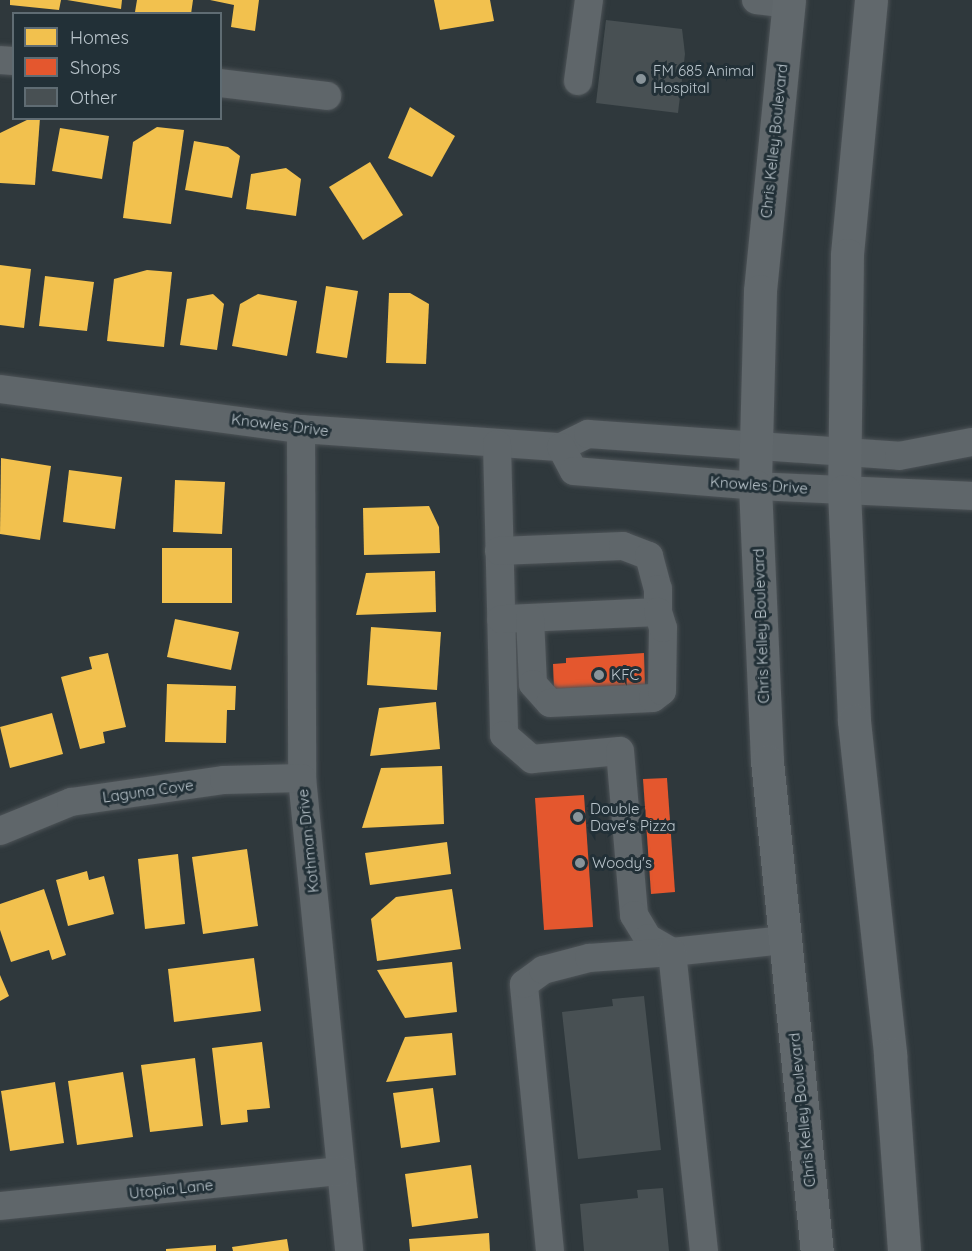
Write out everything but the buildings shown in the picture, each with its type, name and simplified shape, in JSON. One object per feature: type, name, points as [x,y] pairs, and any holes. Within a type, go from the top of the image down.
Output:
[{"type":"main road","points":[[871,0],[848,255],[844,491],[854,721],[890,1055],[904,1251]]},
{"type":"main road","name":"Chris Kelley Boulevard","points":[[788,2],[760,291],[755,486],[767,761],[817,1251]]},
{"type":"street","points":[[578,81],[589,0]]},
{"type":"street","points":[[756,0],[788,2]]},
{"type":"street","points":[[222,83],[327,96]]},
{"type":"street","name":"Knowles Drive","points":[[0,389],[301,429],[496,444],[561,447],[588,434],[756,448],[899,456],[972,442]]},
{"type":"street","name":"Kothman Drive","points":[[301,429],[302,778],[349,1251]]},
{"type":"street","points":[[496,444],[504,735],[532,759],[620,751],[634,915],[648,938],[672,952]]},
{"type":"street","name":"Knowles Drive","points":[[561,447],[573,471],[755,486],[972,496]]},
{"type":"street","points":[[499,551],[623,546],[649,556],[658,589],[658,612],[663,628],[662,691],[653,698],[550,703],[533,684],[530,618]]},
{"type":"street","points":[[501,619],[658,612]]},
{"type":"street","name":"Laguna Cove","points":[[0,831],[71,802],[224,780],[302,778]]},
{"type":"street","points":[[550,1251],[524,984],[543,970],[589,958],[785,940]]},
{"type":"street","points":[[672,952],[704,1251]]},
{"type":"street","name":"Utopia Lane","points":[[0,1206],[341,1171]]},
{"type":"place","name":"FM 685 Animal Hospital","points":[[641,79]]},
{"type":"place","name":"KFC","points":[[599,675]]},
{"type":"place","name":"Double Dave's Pizza","points":[[578,817]]},
{"type":"place","name":"Woody's","points":[[580,863]]}]
